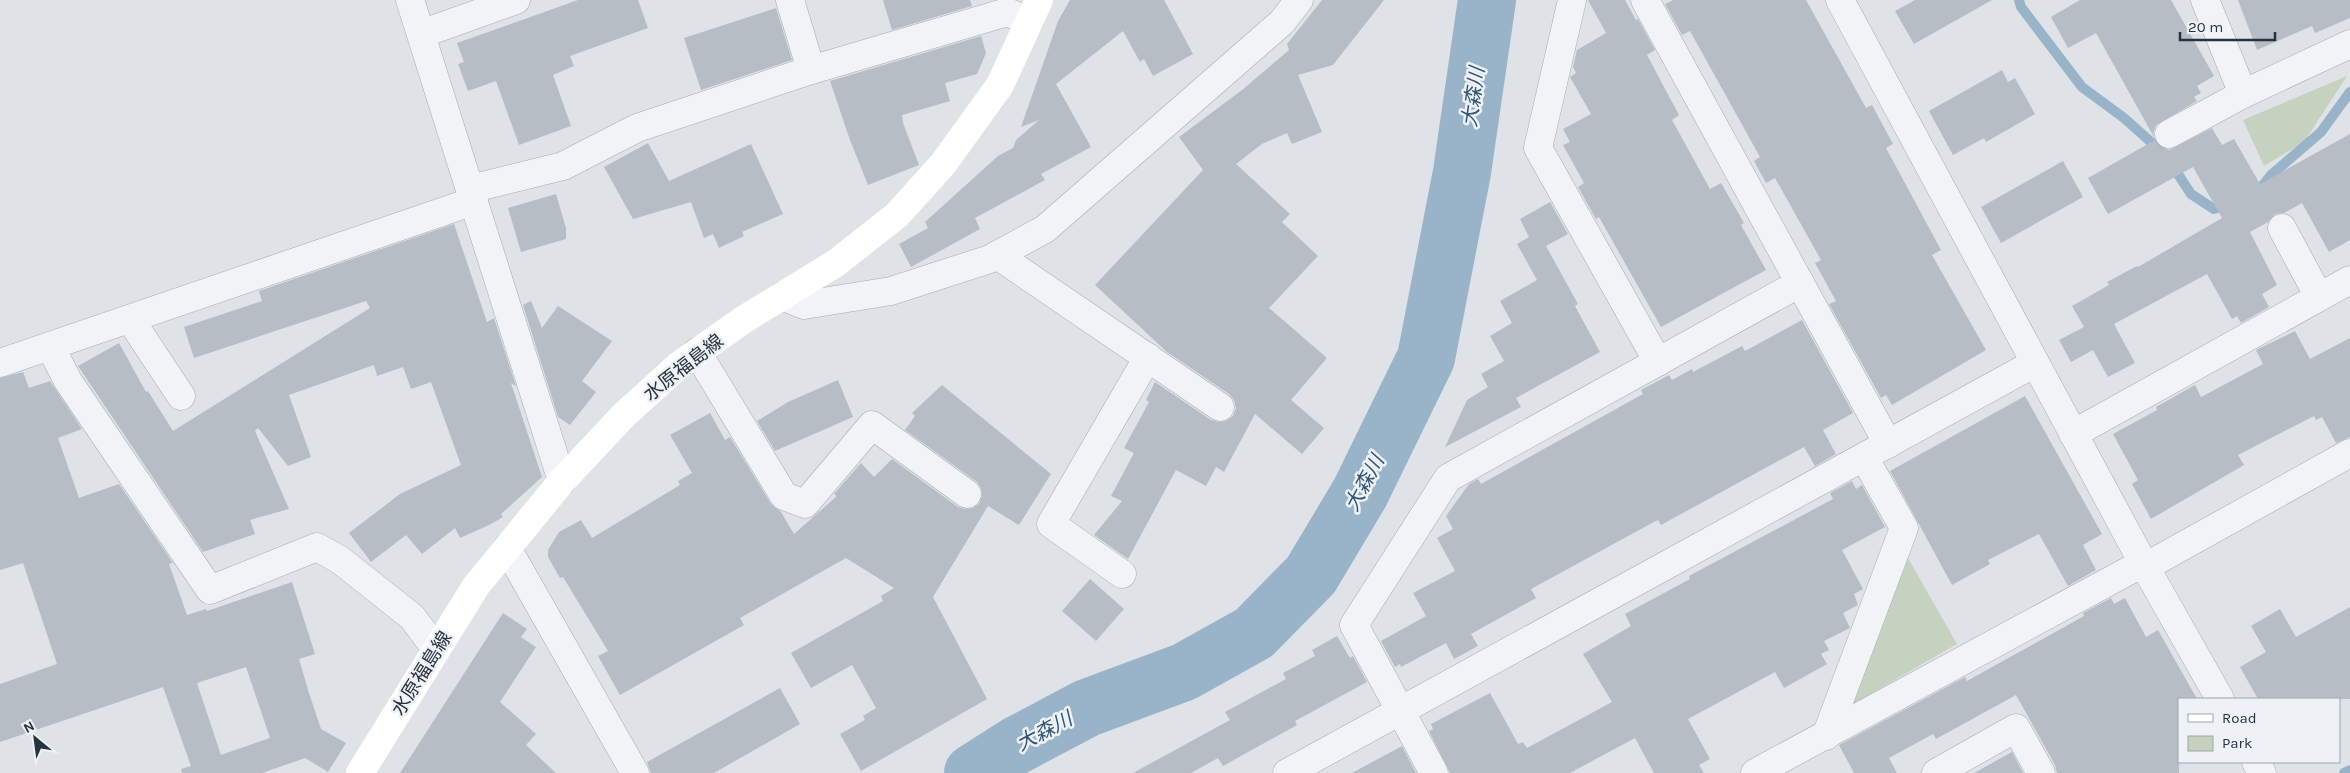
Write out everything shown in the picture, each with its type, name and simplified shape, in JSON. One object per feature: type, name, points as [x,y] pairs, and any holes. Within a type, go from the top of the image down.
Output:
[{"type":"main road","name":"水原福島線","points":[[360,773],[476,586],[562,481],[624,415],[678,366],[782,296],[836,263],[898,215],[943,164],[1000,85],[1034,10]]},
{"type":"street","points":[[410,0],[562,481]]},
{"type":"street","points":[[421,34],[516,0]]},
{"type":"street","points":[[790,0],[811,70]]},
{"type":"street","points":[[782,296],[804,305],[892,291],[990,259],[1045,229],[1282,22],[1299,0]]},
{"type":"street","points":[[1572,0],[1538,148],[1658,362]]},
{"type":"street","points":[[1645,0],[1800,282],[1876,450],[1904,528],[1826,736]]},
{"type":"street","points":[[1840,0],[2144,565],[2219,698]]},
{"type":"street","points":[[2205,0],[2242,94]]},
{"type":"street","points":[[0,363],[130,319],[472,195],[562,166],[637,128],[811,70],[1007,12],[1034,10]]},
{"type":"street","points":[[2169,134],[2242,94],[2350,44]]},
{"type":"street","points":[[2282,228],[2319,297]]},
{"type":"street","points":[[997,255],[1220,407]]},
{"type":"street","points":[[2073,434],[2350,280]]},
{"type":"street","points":[[1434,773],[1354,625],[1448,478],[1800,282]]},
{"type":"street","points":[[130,319],[181,396]]},
{"type":"street","points":[[50,346],[68,381],[210,590],[317,547],[340,560],[412,617],[436,649]]},
{"type":"street","points":[[697,352],[784,496],[805,504],[872,425],[967,494]]},
{"type":"street","points":[[1122,574],[1051,524],[1148,357]]},
{"type":"street","points":[[1287,773],[2035,364]]},
{"type":"street","points":[[1755,773],[2350,453]]},
{"type":"street","points":[[507,548],[635,773]]},
{"type":"street","points":[[1936,773],[2016,728],[2041,773]]},
{"type":"green space","points":[[2347,76],[2304,142],[2264,166],[2243,120]]},
{"type":"green space","points":[[1908,558],[1957,644],[1853,704]]},
{"type":"building","points":[[578,0],[638,0],[648,28],[570,56],[574,66],[553,75],[571,126],[519,145],[496,81],[468,91],[458,64],[464,62],[457,43]]},
{"type":"building","points":[[883,0],[970,0],[972,6],[892,30]]},
{"type":"building","points":[[1070,0],[1164,0],[1193,54],[1153,76],[1144,59],[1140,62],[1123,31],[1056,84],[1091,147],[1041,174],[1045,180],[975,218],[980,229],[911,267],[899,244],[928,228],[925,222],[998,156],[1013,148],[1016,140],[1039,120],[1021,127],[1058,21]]},
{"type":"building","points":[[1322,0],[1384,0],[1333,65],[1298,75],[1322,132],[1292,144],[1287,133],[1262,144],[1236,164],[1290,214],[1282,222],[1318,256],[1269,308],[1327,358],[1291,400],[1324,428],[1302,454],[1255,414],[1224,472],[1216,467],[1206,486],[1176,470],[1128,559],[1094,535],[1122,501],[1111,496],[1134,453],[1124,448],[1149,402],[1146,400],[1155,382],[1211,420],[1218,422],[1226,421],[1233,416],[1236,408],[1234,400],[1229,394],[1167,352],[1095,285],[1203,170],[1179,137],[1242,90],[1289,50],[1287,44]]},
{"type":"building","points":[[1588,0],[1625,0],[1636,20],[1638,19],[1655,50],[1647,55],[1679,115],[1672,120],[1710,189],[1721,183],[1744,223],[1741,225],[1766,270],[1661,327],[1599,217],[1596,219],[1578,187],[1584,183],[1563,145],[1570,142],[1563,129],[1591,114],[1570,77],[1576,73],[1573,67],[1577,50],[1606,33]]},
{"type":"building","points":[[1673,0],[1806,0],[1866,108],[1872,105],[1893,144],[1886,148],[1941,250],[1932,255],[1986,350],[1892,405],[1886,395],[1881,398],[1829,304],[1836,301],[1815,263],[1821,260],[1775,178],[1766,183],[1754,161],[1760,157],[1690,31],[1682,35],[1665,4]]},
{"type":"building","points":[[1915,0],[1992,0],[1914,44],[1895,11]]},
{"type":"building","points":[[2080,0],[2171,0],[2214,76],[2197,86],[2201,93],[2194,97],[2197,101],[2156,125],[2153,133],[2155,139],[2096,33],[2068,48],[2051,17]]},
{"type":"building","points":[[2238,0],[2350,0],[2350,18],[2315,33],[2312,26],[2257,50]]},
{"type":"building","points":[[776,8],[792,60],[701,90],[684,38]]},
{"type":"building","points":[[981,36],[986,53],[977,74],[945,83],[950,101],[902,115],[903,123],[919,165],[868,185],[830,81]]},
{"type":"building","points":[[2002,70],[2008,82],[2015,78],[2035,114],[1986,142],[1984,138],[1953,155],[1929,111]]},
{"type":"building","points":[[2212,128],[2222,145],[2234,139],[2260,184],[2350,134],[2350,240],[2329,252],[2302,203],[2284,213],[2275,214],[2268,222],[2250,232],[2277,285],[2262,294],[2269,307],[2241,323],[2237,316],[2232,319],[2207,274],[2114,324],[2135,363],[2108,377],[2093,350],[2071,362],[2059,340],[2084,327],[2072,306],[2109,285],[2107,282],[2138,267],[2222,218],[2193,167],[2108,214],[2088,178],[2155,140],[2160,147],[2169,150]]},
{"type":"building","points":[[648,143],[669,181],[751,144],[783,214],[742,232],[744,236],[719,248],[713,234],[704,238],[691,202],[633,219],[604,167]]},
{"type":"building","points":[[2063,161],[2083,197],[2001,243],[1981,207]]},
{"type":"building","points":[[556,194],[566,228],[566,239],[521,252],[508,208]]},
{"type":"building","points":[[1550,202],[1568,234],[1546,246],[1578,304],[1575,306],[1600,352],[1516,398],[1521,407],[1445,447],[1467,400],[1488,387],[1481,374],[1504,361],[1490,336],[1512,323],[1500,301],[1537,280],[1517,244],[1529,237],[1520,219]]},
{"type":"building","points":[[454,224],[487,322],[494,318],[516,386],[511,383],[542,477],[501,514],[503,517],[489,525],[460,538],[455,528],[422,554],[406,535],[371,562],[349,533],[400,494],[461,465],[431,382],[411,389],[403,367],[377,376],[374,365],[289,395],[311,457],[288,466],[258,428],[255,431],[289,509],[250,520],[255,534],[203,552],[78,366],[119,343],[146,392],[148,391],[173,431],[370,308],[366,301],[194,358],[184,327],[262,301],[259,291]]},
{"type":"building","points":[[531,301],[542,328],[558,306],[612,341],[582,381],[596,392],[570,425],[558,417],[523,305]]},
{"type":"building","points":[[1802,320],[1853,413],[1823,430],[1836,454],[1815,466],[1804,447],[1661,525],[1658,520],[1531,589],[1536,598],[1471,634],[1478,646],[1454,659],[1446,643],[1401,667],[1400,664],[1395,667],[1381,641],[1426,616],[1413,593],[1455,571],[1437,538],[1453,529],[1446,516],[1469,484],[1478,479],[1481,484],[1643,394],[1641,390],[1669,375],[1672,380],[1692,369],[1693,372],[1742,346],[1745,351]]},
{"type":"building","points":[[2295,331],[2310,359],[2350,338],[2350,437],[2336,443],[2322,417],[2316,420],[2314,416],[2238,455],[2244,465],[2151,519],[2132,484],[2138,480],[2113,434],[2157,410],[2156,407],[2195,385],[2201,397],[2263,364],[2256,350]]},
{"type":"building","points":[[23,372],[29,388],[50,381],[82,429],[58,438],[79,498],[119,484],[173,563],[169,564],[187,615],[206,609],[207,611],[292,582],[315,654],[299,659],[321,729],[346,743],[328,772],[305,758],[262,773],[182,773],[181,769],[191,766],[163,687],[0,742],[0,684],[57,664],[23,563],[0,570],[0,378]],"holes":[[[246,667],[270,738],[221,755],[197,683]]]},
{"type":"building","points":[[838,380],[853,417],[775,451],[757,421],[788,402]]},
{"type":"building","points":[[942,385],[1051,474],[1019,525],[988,506],[933,597],[987,699],[861,771],[840,734],[865,720],[863,716],[876,708],[852,665],[811,688],[791,653],[883,601],[881,596],[894,588],[846,558],[740,618],[744,625],[620,695],[598,656],[608,651],[563,577],[560,578],[548,557],[548,550],[559,532],[581,520],[592,538],[680,485],[678,481],[692,473],[670,435],[710,413],[725,440],[730,437],[771,504],[781,512],[794,534],[837,496],[834,494],[861,463],[874,477],[892,459],[958,507],[965,509],[973,508],[979,504],[982,496],[981,488],[977,482],[905,430],[915,416],[912,413]]},
{"type":"building","points":[[2025,396],[2102,534],[2083,545],[2096,570],[2068,586],[2039,534],[1988,560],[1990,564],[1952,585],[1890,471]]},
{"type":"building","points":[[1852,481],[1856,489],[1862,485],[1885,527],[1842,550],[1863,589],[1854,594],[1858,605],[1843,613],[1850,628],[1824,641],[1829,650],[1821,654],[1827,664],[1784,688],[1775,672],[1688,719],[1710,759],[1699,765],[1704,773],[1654,773],[1635,738],[1570,773],[1450,773],[1429,731],[1433,729],[1431,724],[1490,693],[1518,744],[1523,742],[1527,748],[1612,702],[1583,654],[1631,626],[1625,614],[1690,579],[1689,576],[1833,499],[1830,493]]},
{"type":"building","points":[[1090,579],[1124,609],[1096,641],[1062,611]]},
{"type":"building","points":[[2111,598],[2114,604],[2125,598],[2146,637],[2158,630],[2196,698],[2178,698],[2179,773],[2057,773],[2055,765],[2016,695],[1936,739],[1933,734],[1889,758],[1897,773],[1854,773],[1839,745],[1965,677],[1967,681],[2084,616],[2083,613]]},
{"type":"building","points":[[2350,607],[2350,699],[2257,698],[2240,667],[2266,652],[2251,626],[2280,609],[2296,637]]},
{"type":"building","points":[[503,613],[527,629],[521,637],[536,647],[500,702],[536,734],[526,745],[556,773],[400,773]]},
{"type":"building","points":[[1337,636],[1350,658],[1353,656],[1367,682],[1295,721],[1297,725],[1223,766],[1218,758],[1191,773],[1133,773],[1230,720],[1225,712],[1286,679],[1283,673],[1315,656],[1312,650]]},
{"type":"building","points":[[780,688],[800,724],[714,773],[651,773],[647,762]]},
{"type":"building","points":[[1402,746],[1416,773],[1352,773]]},
{"type":"building","points":[[2012,752],[2023,773],[1974,773]]},
{"type":"waterway","name":"大森川","points":[[973,773],[1017,745],[1087,708],[1184,672],[1254,633],[1311,575],[1360,493],[1426,358],[1462,172],[1487,0]]},
{"type":"waterway","points":[[2019,0],[2021,7],[2082,87],[2124,118],[2161,151]]},
{"type":"waterway","points":[[2259,190],[2271,175],[2321,132],[2350,92]]},
{"type":"waterway","points":[[2172,165],[2191,194],[2214,209],[2228,204]]},
{"type":"waterway","points":[[2344,773],[2350,770]]}]
